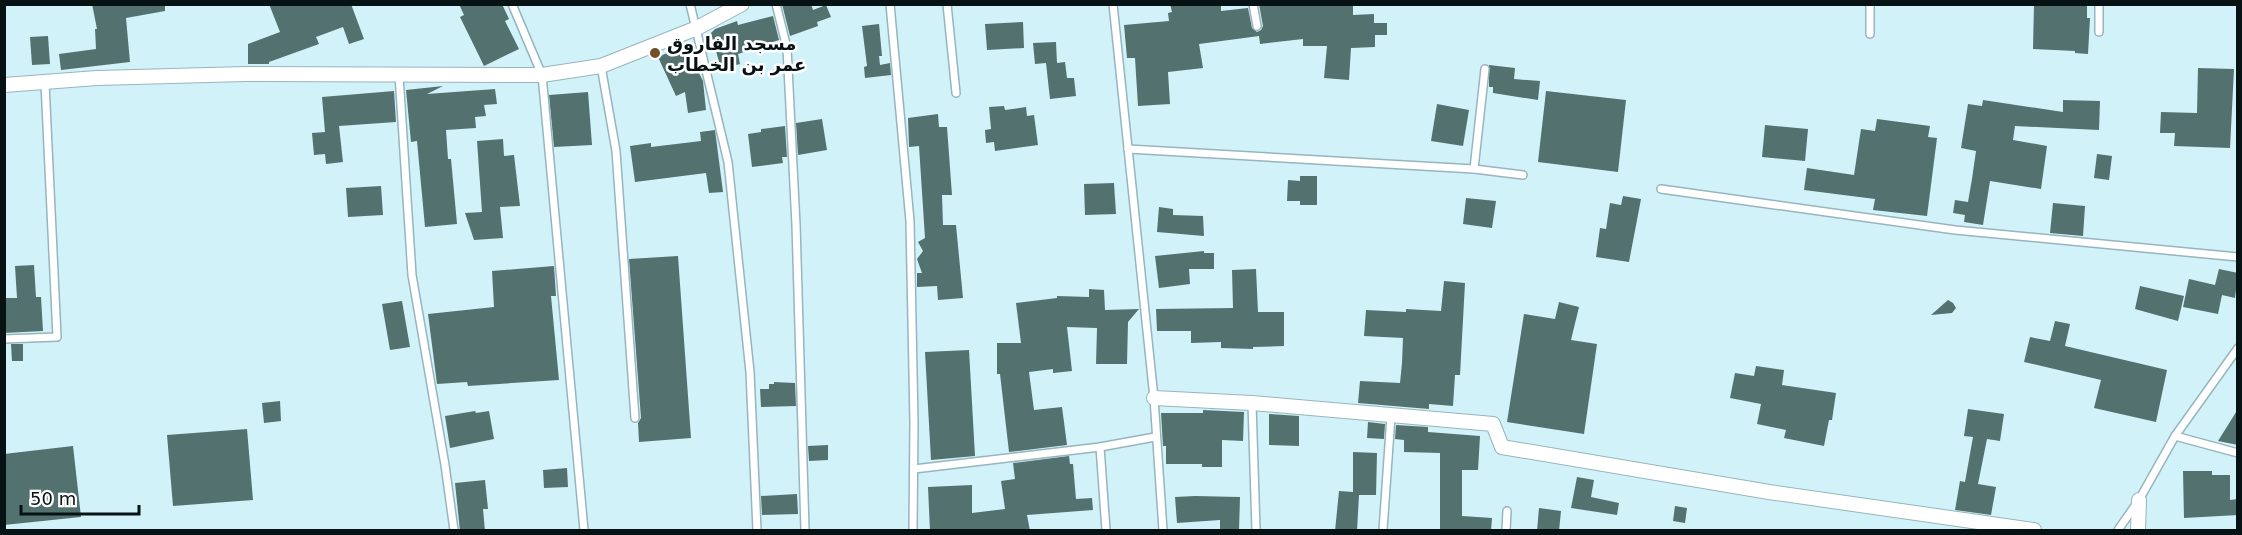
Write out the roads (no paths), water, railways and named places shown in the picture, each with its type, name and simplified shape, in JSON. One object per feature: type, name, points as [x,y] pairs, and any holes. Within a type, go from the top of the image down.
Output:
[{"type":"street","points":[[4,85],[97,78],[246,74],[542,75],[601,66],[697,28],[742,4]]},
{"type":"street","points":[[1154,398],[1252,403],[1494,424],[1502,447],[1758,490],[2034,531]]},
{"type":"street","points":[[2138,531],[2139,500]]},
{"type":"lane","points":[[512,4],[542,75],[584,531]]},
{"type":"lane","points":[[690,4],[728,162],[750,372],[757,531]]},
{"type":"lane","points":[[776,4],[787,48],[796,225],[805,531]]},
{"type":"lane","points":[[890,4],[910,221],[913,531]]},
{"type":"lane","points":[[946,4],[956,93]]},
{"type":"lane","points":[[1113,4],[1154,398],[1163,531]]},
{"type":"lane","points":[[1253,4],[1257,26]]},
{"type":"lane","points":[[1870,4],[1870,34]]},
{"type":"lane","points":[[2099,4],[2099,32]]},
{"type":"lane","points":[[601,66],[616,151],[635,418]]},
{"type":"lane","points":[[1474,169],[1485,69]]},
{"type":"lane","points":[[399,75],[412,275],[445,465],[454,531]]},
{"type":"lane","points":[[4,339],[57,337],[45,83]]},
{"type":"lane","points":[[1128,149],[1474,169],[1523,176]]},
{"type":"lane","points":[[1661,189],[1955,230],[2238,257]]},
{"type":"lane","points":[[2118,531],[2139,500],[2175,436],[2238,348]]},
{"type":"lane","points":[[1252,403],[1256,531]]},
{"type":"lane","points":[[1383,531],[1391,416]]},
{"type":"lane","points":[[2175,436],[2238,453]]},
{"type":"lane","points":[[914,469],[1100,447],[1155,437]]},
{"type":"lane","points":[[1100,447],[1106,531]]},
{"type":"lane","points":[[1506,531],[1507,511]]},
{"type":"place","name":"مسجد الفاروق عمر بن الخطاب","points":[[655,53]]}]
